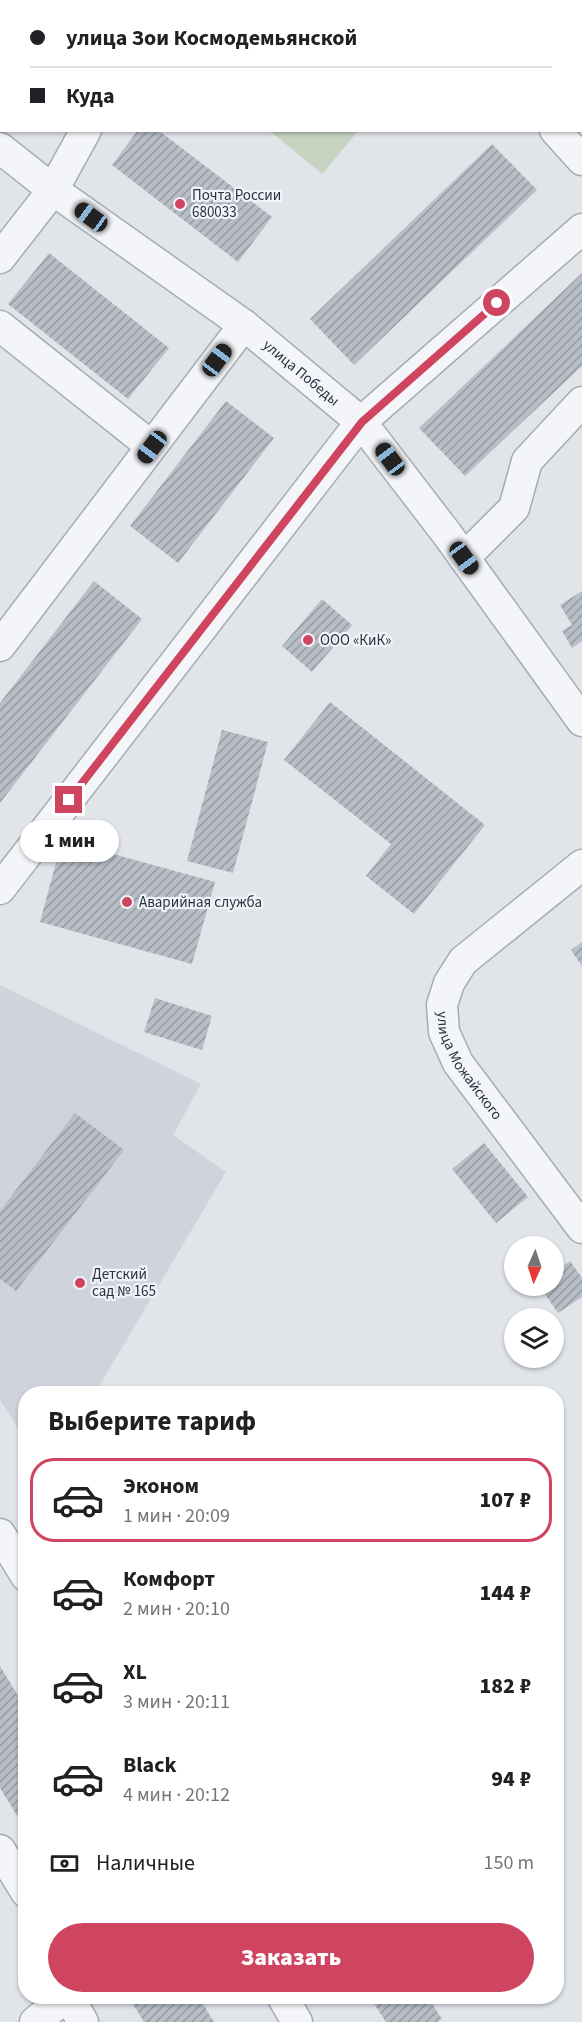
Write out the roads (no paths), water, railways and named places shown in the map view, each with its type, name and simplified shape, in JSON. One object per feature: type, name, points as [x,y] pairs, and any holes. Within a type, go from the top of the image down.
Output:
[{"type":"street","points":[[0,258],[53,190],[85,132]]},
{"type":"street","points":[[557,132],[582,160]]},
{"type":"street","name":"улица Победы","points":[[0,148],[53,190],[244,325],[362,422],[582,721]]},
{"type":"street","points":[[4,877],[362,422],[582,229]]},
{"type":"street","points":[[0,646],[244,325]]},
{"type":"street","points":[[0,326],[152,447]]},
{"type":"street","points":[[464,558],[514,507],[527,461],[582,402]]},
{"type":"street","name":"улица Можайского","points":[[582,865],[463,961],[449,982],[442,1005],[444,1032],[458,1063],[582,1227]]},
{"type":"street","points":[[0,1534],[18,1562]]},
{"type":"street","points":[[0,1850],[18,1879]]},
{"type":"street","points":[[35,2022],[58,2004]]},
{"type":"street","points":[[73,2004],[83,2022]]},
{"type":"street","points":[[287,2004],[297,2022]]},
{"type":"place","name":"Почта России 680033","points":[[180,204]]},
{"type":"place","name":"ООО «КиК»","points":[[308,640]]},
{"type":"place","name":"Аварийная служба","points":[[127,902]]},
{"type":"place","name":"Детский сад № 165","points":[[80,1283]]}]
